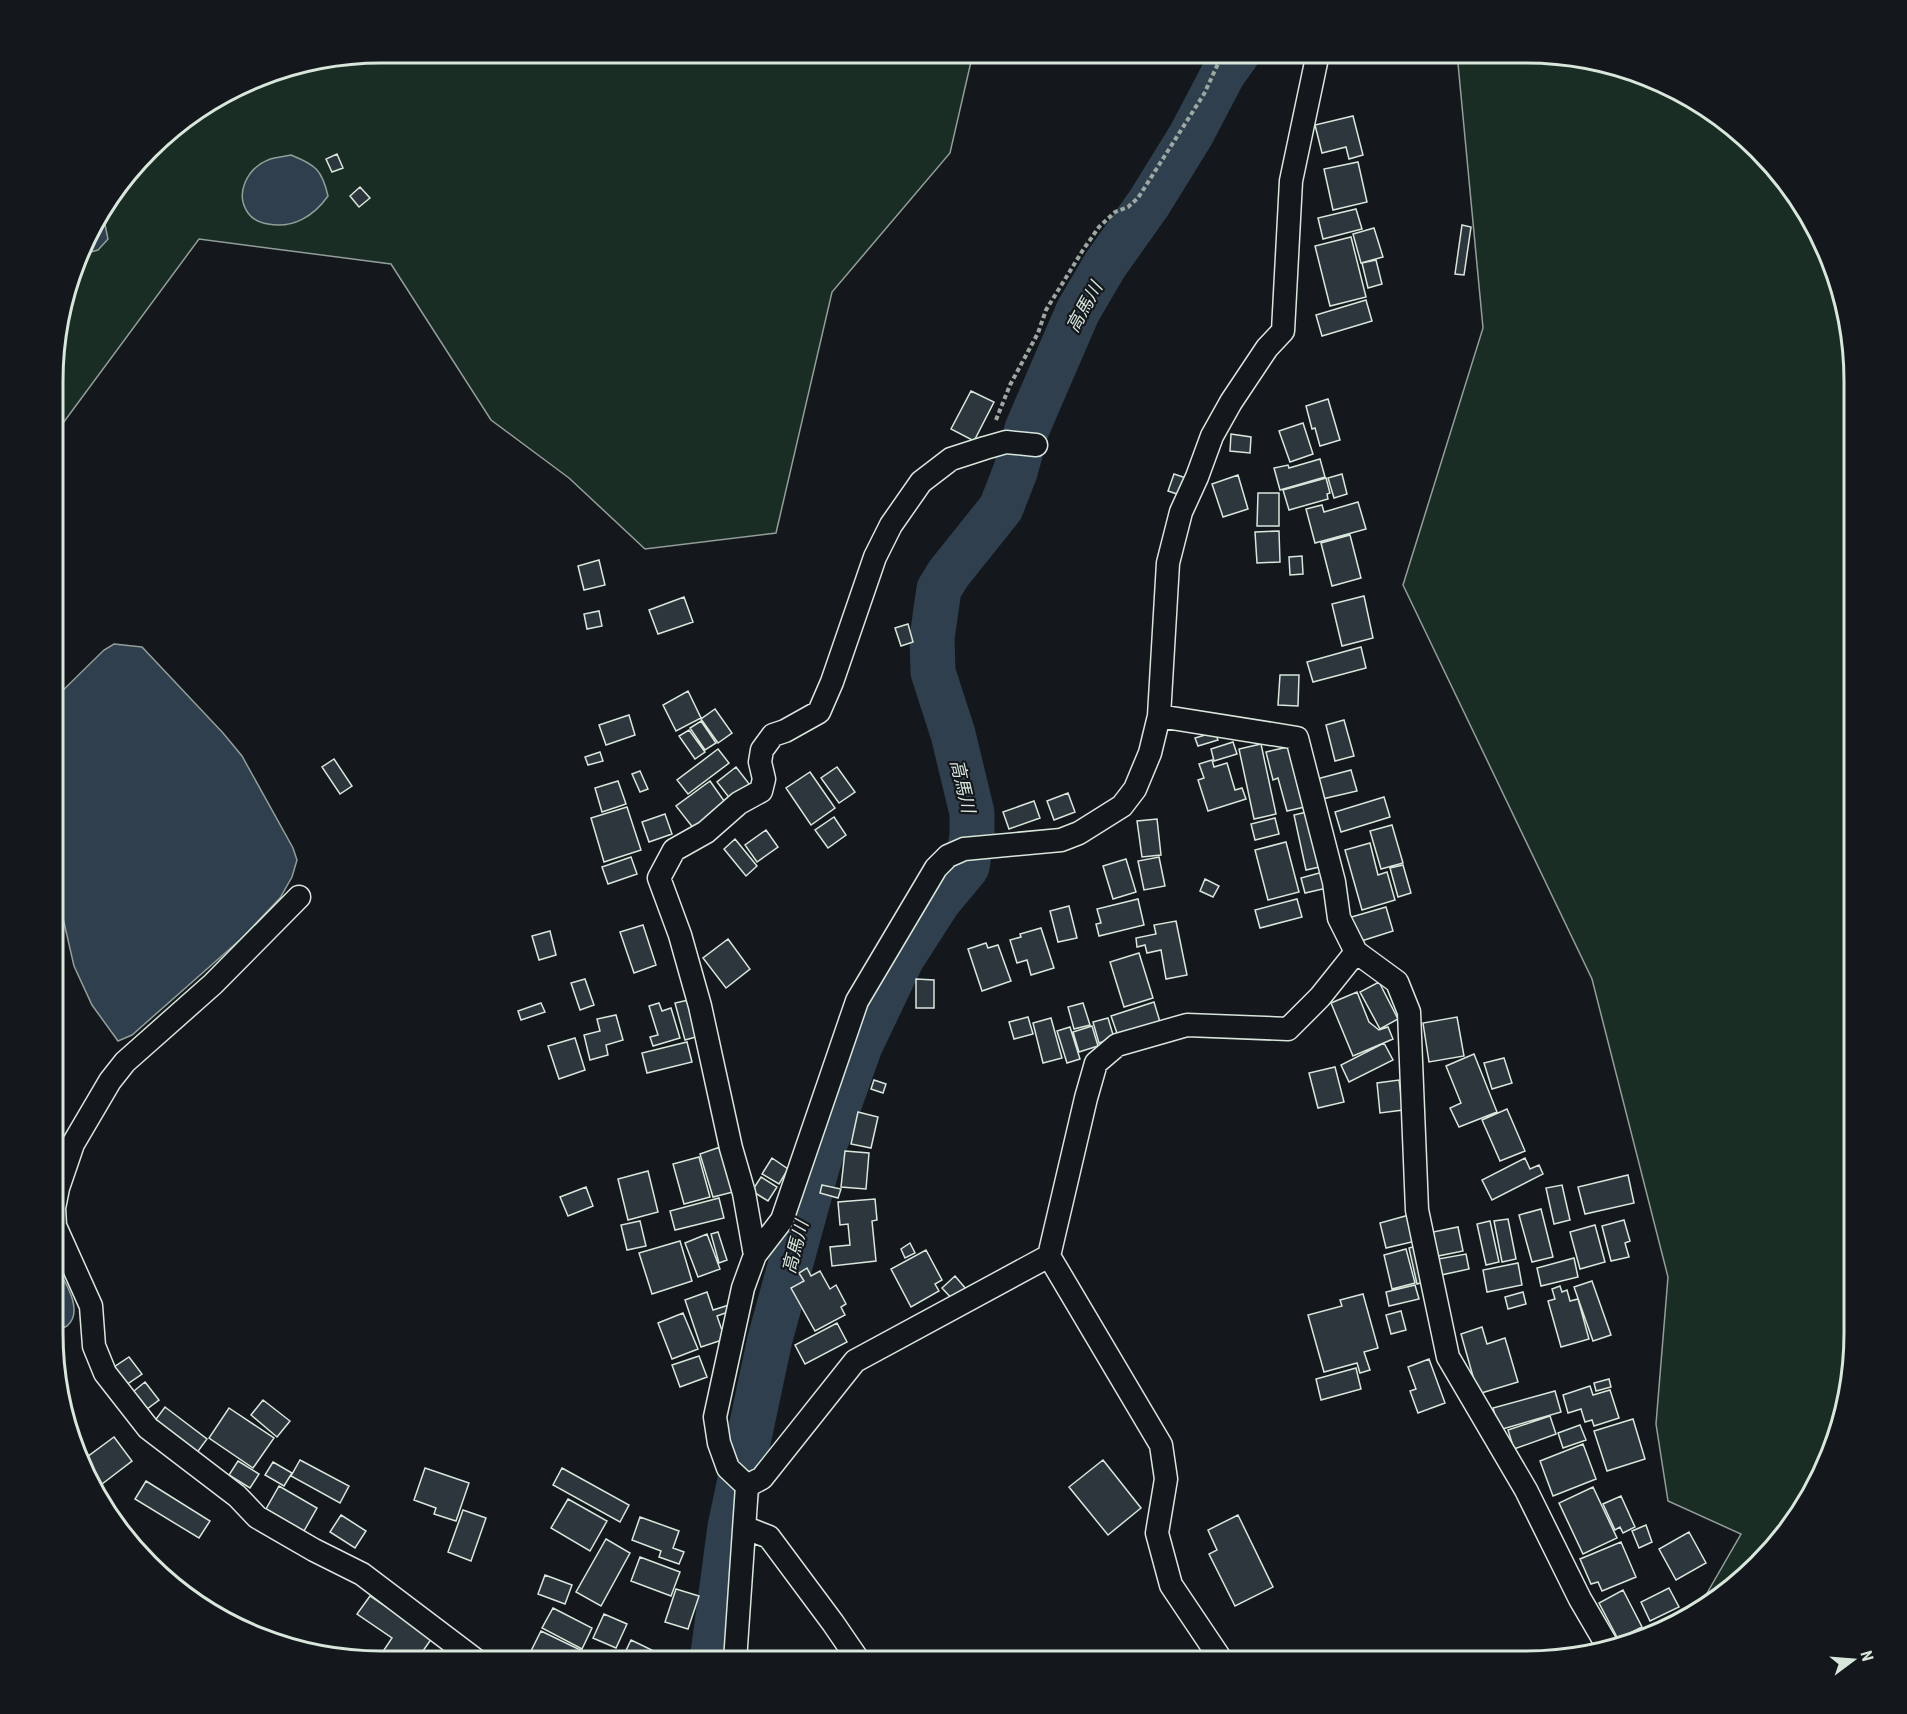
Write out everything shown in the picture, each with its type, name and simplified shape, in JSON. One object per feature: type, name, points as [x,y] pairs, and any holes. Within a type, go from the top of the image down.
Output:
[{"type":"street","points":[[736,1651],[746,1528],[747,1486],[728,1468],[719,1443],[715,1417],[743,1288],[755,1256],[782,1220],[857,1001],[936,868],[948,856],[964,849],[1061,840],[1078,833],[1122,806],[1135,789],[1150,753],[1159,716],[1168,563],[1181,512],[1212,436],[1267,348],[1283,331],[1291,181],[1316,63]]},
{"type":"street","points":[[755,1256],[744,1193],[731,1148],[700,1006],[680,935],[659,878],[674,850],[706,832],[739,803],[761,791],[764,779],[760,762],[762,750],[773,735],[819,712],[832,682],[871,567],[891,525],[921,482],[951,459],[1006,442],[1035,445]]},
{"type":"street","points":[[1159,716],[1297,738],[1334,882],[1339,918],[1356,951],[1396,982],[1409,1012],[1417,1210],[1448,1356],[1526,1490],[1580,1599],[1605,1641]]},
{"type":"street","points":[[63,1173],[73,1144],[110,1081],[125,1062],[213,984],[299,897]]},
{"type":"street","points":[[1215,1651],[1171,1585],[1157,1533],[1166,1479],[1161,1445],[1049,1256],[1096,1064],[1117,1045],[1187,1025],[1288,1029],[1320,997],[1356,951]]},
{"type":"street","points":[[63,1244],[91,1306],[94,1346],[105,1373],[148,1428],[237,1496],[256,1516],[314,1550],[362,1574],[464,1651]]},
{"type":"street","points":[[747,1486],[762,1478],[855,1361],[1049,1256]]},
{"type":"street","points":[[746,1528],[768,1537],[852,1651]]},
{"type":"path","points":[[976,451],[996,418],[1010,385],[1038,333],[1046,310],[1065,279],[1099,227],[1115,212],[1128,207],[1138,198],[1204,94],[1218,63]]},
{"type":"green space","points":[[381,63],[971,63],[950,153],[832,292],[776,533],[645,549],[569,478],[491,420],[391,264],[199,239],[63,423],[64,360],[69,319],[87,259],[106,222],[142,171],[171,142],[204,117],[259,87],[319,69]]},
{"type":"green space","points":[[1458,63],[1526,63],[1588,69],[1648,87],[1703,117],[1751,156],[1790,204],[1820,259],[1838,319],[1844,381],[1844,1333],[1841,1375],[1833,1416],[1820,1455],[1790,1510],[1751,1558],[1706,1595],[1741,1534],[1668,1501],[1656,1424],[1668,1277],[1592,979],[1403,585],[1483,328]]},
{"type":"water","points":[[291,155],[317,169],[328,196],[316,210],[294,223],[277,225],[257,221],[248,213],[244,205],[242,197],[245,182],[254,169],[261,164],[271,159]]},
{"type":"water","points":[[105,224],[108,239],[98,250],[90,252]]},
{"type":"water","points":[[114,644],[142,647],[223,733],[242,756],[293,848],[297,860],[292,877],[280,898],[241,939],[132,1035],[118,1041],[92,1005],[74,966],[63,918],[63,690],[104,650]]},
{"type":"water","points":[[63,1279],[71,1295],[74,1312],[67,1326],[63,1328]]},
{"type":"building","points":[[1353,116],[1363,155],[1349,159],[1346,147],[1322,153],[1315,125]]},
{"type":"building","points":[[337,154],[343,168],[332,172],[326,159]]},
{"type":"building","points":[[1358,162],[1367,202],[1333,210],[1324,169]]},
{"type":"building","points":[[360,187],[370,198],[359,207],[350,196]]},
{"type":"building","points":[[1356,209],[1362,229],[1323,239],[1318,218]]},
{"type":"building","points":[[1462,225],[1471,227],[1464,275],[1455,274]]},
{"type":"building","points":[[1374,228],[1383,257],[1361,263],[1353,234]]},
{"type":"building","points":[[1351,237],[1366,297],[1330,306],[1315,246]]},
{"type":"building","points":[[1376,260],[1382,284],[1368,288],[1362,263]]},
{"type":"building","points":[[1366,300],[1372,321],[1322,336],[1316,315]]},
{"type":"building","points":[[971,391],[994,402],[974,441],[951,429]]},
{"type":"building","points":[[1328,399],[1340,440],[1320,446],[1315,428],[1312,429],[1306,406]]},
{"type":"building","points":[[1303,423],[1313,454],[1290,462],[1279,431]]},
{"type":"building","points":[[1231,434],[1251,437],[1250,453],[1230,451]]},
{"type":"building","points":[[1320,459],[1325,477],[1280,490],[1274,468],[1288,465],[1289,468]]},
{"type":"building","points":[[1174,474],[1189,479],[1183,496],[1168,491]]},
{"type":"building","points":[[1342,474],[1347,494],[1334,498],[1328,478]]},
{"type":"building","points":[[1238,475],[1248,509],[1223,517],[1212,484]]},
{"type":"building","points":[[1326,478],[1330,493],[1327,494],[1328,499],[1289,510],[1283,490]]},
{"type":"building","points":[[1258,493],[1279,493],[1279,526],[1257,526]]},
{"type":"building","points":[[1358,502],[1366,529],[1315,543],[1306,509],[1322,505],[1324,512]]},
{"type":"building","points":[[1279,531],[1280,562],[1257,563],[1255,532]]},
{"type":"building","points":[[1350,535],[1361,578],[1332,586],[1321,543]]},
{"type":"building","points":[[1302,556],[1303,574],[1290,575],[1289,557]]},
{"type":"building","points":[[599,560],[605,585],[584,590],[578,566]]},
{"type":"building","points":[[1364,596],[1373,638],[1342,646],[1332,604]]},
{"type":"building","points":[[684,597],[693,622],[658,634],[649,610]]},
{"type":"building","points":[[599,611],[602,626],[587,629],[584,614]]},
{"type":"building","points":[[908,624],[913,642],[901,646],[895,628]]},
{"type":"building","points":[[1361,647],[1366,668],[1313,682],[1307,662]]},
{"type":"building","points":[[1280,675],[1299,675],[1298,706],[1278,705]]},
{"type":"building","points":[[688,691],[701,718],[676,731],[663,705]]},
{"type":"building","points":[[715,709],[732,733],[718,743],[701,719]]},
{"type":"building","points":[[629,715],[635,735],[606,745],[599,725]]},
{"type":"building","points":[[1344,720],[1354,756],[1335,761],[1326,725]]},
{"type":"building","points":[[701,721],[716,743],[705,750],[690,728]]},
{"type":"building","points":[[689,730],[705,752],[695,759],[679,736]]},
{"type":"building","points":[[1215,732],[1218,740],[1198,746],[1195,738]]},
{"type":"building","points":[[1233,742],[1237,754],[1214,761],[1211,749]]},
{"type":"building","points":[[1261,744],[1276,814],[1254,819],[1239,749]]},
{"type":"building","points":[[1288,747],[1309,806],[1287,811],[1278,778],[1273,780],[1266,752]]},
{"type":"building","points":[[718,749],[729,763],[688,794],[677,780]]},
{"type":"building","points":[[600,752],[603,761],[588,765],[585,757]]},
{"type":"building","points":[[334,759],[352,786],[340,794],[322,767]]},
{"type":"building","points":[[1212,760],[1214,767],[1227,763],[1235,790],[1242,788],[1246,799],[1208,811],[1198,780],[1204,778],[1199,764]]},
{"type":"building","points":[[736,767],[750,785],[731,800],[717,782]]},
{"type":"building","points":[[837,767],[855,792],[839,803],[821,778]]},
{"type":"building","points":[[1351,770],[1357,791],[1318,800],[1313,780]]},
{"type":"building","points":[[640,771],[648,789],[640,792],[632,774]]},
{"type":"building","points":[[810,772],[835,808],[811,825],[786,788]]},
{"type":"building","points":[[618,781],[626,804],[602,812],[595,788]]},
{"type":"building","points":[[710,781],[727,805],[694,829],[676,806]]},
{"type":"building","points":[[1068,793],[1075,812],[1054,820],[1047,801]]},
{"type":"building","points":[[1384,797],[1390,817],[1341,832],[1335,812]]},
{"type":"building","points":[[1034,801],[1040,818],[1009,829],[1003,812]]},
{"type":"building","points":[[627,807],[641,850],[604,862],[591,818]]},
{"type":"building","points":[[1311,811],[1324,866],[1306,870],[1294,815]]},
{"type":"building","points":[[665,814],[672,834],[649,842],[642,822]]},
{"type":"building","points":[[834,817],[846,835],[828,848],[815,830]]},
{"type":"building","points":[[1275,818],[1279,834],[1255,840],[1251,824]]},
{"type":"building","points":[[1157,819],[1161,855],[1142,857],[1137,821]]},
{"type":"building","points":[[1392,825],[1403,863],[1381,869],[1370,831]]},
{"type":"building","points":[[766,830],[778,847],[757,862],[745,845]]},
{"type":"building","points":[[735,839],[757,866],[746,876],[724,849]]},
{"type":"building","points":[[1286,842],[1299,892],[1268,900],[1255,850]]},
{"type":"building","points":[[1370,843],[1378,875],[1387,872],[1395,900],[1362,910],[1345,850]]},
{"type":"building","points":[[631,857],[637,874],[608,884],[602,867]]},
{"type":"building","points":[[1159,857],[1165,886],[1144,890],[1138,861]]},
{"type":"building","points":[[1126,859],[1136,892],[1113,899],[1103,866]]},
{"type":"building","points":[[1403,865],[1411,893],[1398,897],[1390,868]]},
{"type":"building","points":[[1323,872],[1327,888],[1305,893],[1301,878]]},
{"type":"building","points":[[1205,879],[1219,886],[1213,897],[1200,891]]},
{"type":"building","points":[[1138,899],[1144,925],[1099,936],[1096,924],[1101,923],[1097,909]]},
{"type":"building","points":[[1297,899],[1302,917],[1260,928],[1255,910]]},
{"type":"building","points":[[1069,906],[1077,938],[1058,942],[1050,911]]},
{"type":"building","points":[[1386,907],[1393,931],[1355,943],[1348,918]]},
{"type":"building","points":[[1176,921],[1187,975],[1166,979],[1161,950],[1147,953],[1145,945],[1137,947],[1136,938],[1156,934],[1154,925]]},
{"type":"building","points":[[643,925],[656,965],[634,973],[620,932]]},
{"type":"building","points":[[1041,928],[1054,968],[1031,975],[1027,960],[1017,963],[1010,940],[1021,937],[1020,934]]},
{"type":"building","points":[[550,931],[556,955],[539,960],[532,936]]},
{"type":"building","points":[[728,939],[750,969],[726,988],[703,958]]},
{"type":"building","points":[[986,943],[988,948],[998,945],[1011,981],[982,991],[968,949]]},
{"type":"building","points":[[1139,953],[1153,998],[1124,1007],[1110,962]]},
{"type":"building","points":[[585,979],[594,1005],[580,1010],[571,983]]},
{"type":"building","points":[[916,979],[934,980],[934,1008],[916,1008]]},
{"type":"building","points":[[1379,982],[1398,1019],[1380,1029],[1360,992]]},
{"type":"building","points":[[1357,992],[1369,1022],[1379,1030],[1388,1027],[1393,1039],[1353,1056],[1331,1003]]},
{"type":"building","points":[[693,999],[703,1035],[685,1040],[675,1003]]},
{"type":"building","points":[[1154,1002],[1160,1022],[1118,1036],[1111,1016]]},
{"type":"building","points":[[541,1003],[545,1012],[521,1020],[518,1011]]},
{"type":"building","points":[[659,1003],[662,1011],[671,1008],[680,1038],[653,1046],[650,1037],[658,1035],[649,1006]]},
{"type":"building","points":[[1083,1003],[1090,1025],[1074,1029],[1068,1007]]},
{"type":"building","points":[[616,1015],[623,1040],[606,1045],[608,1055],[590,1060],[584,1035],[600,1031],[597,1019]]},
{"type":"building","points":[[1028,1017],[1033,1034],[1014,1039],[1009,1022]]},
{"type":"building","points":[[1457,1017],[1464,1056],[1429,1062],[1423,1023]]},
{"type":"building","points":[[1051,1018],[1062,1058],[1043,1063],[1033,1023]]},
{"type":"building","points":[[1108,1018],[1114,1038],[1099,1043],[1093,1022]]},
{"type":"building","points":[[1092,1026],[1098,1046],[1079,1052],[1073,1032]]},
{"type":"building","points":[[1070,1027],[1080,1059],[1067,1063],[1057,1031]]},
{"type":"building","points":[[575,1038],[585,1070],[559,1079],[548,1046]]},
{"type":"building","points":[[687,1042],[692,1062],[647,1073],[642,1053]]},
{"type":"building","points":[[1384,1043],[1393,1060],[1349,1082],[1341,1065]]},
{"type":"building","points":[[1474,1054],[1497,1112],[1459,1127],[1450,1108],[1461,1103],[1446,1066]]},
{"type":"building","points":[[1504,1058],[1512,1083],[1492,1089],[1484,1063]]},
{"type":"building","points":[[1335,1067],[1344,1102],[1318,1108],[1309,1073]]},
{"type":"building","points":[[874,1080],[886,1084],[883,1093],[871,1089]]},
{"type":"building","points":[[1399,1080],[1403,1110],[1380,1113],[1377,1083]]},
{"type":"building","points":[[1507,1109],[1525,1151],[1500,1161],[1482,1120]]},
{"type":"building","points":[[858,1112],[878,1117],[871,1148],[851,1144]]},
{"type":"building","points":[[720,1147],[733,1192],[713,1197],[700,1154]]},
{"type":"building","points":[[845,1151],[869,1153],[866,1189],[841,1187]]},
{"type":"building","points":[[699,1157],[710,1197],[684,1204],[673,1164]]},
{"type":"building","points":[[772,1158],[788,1169],[779,1184],[762,1174]]},
{"type":"building","points":[[1525,1158],[1530,1169],[1539,1165],[1543,1174],[1492,1200],[1482,1180]]},
{"type":"building","points":[[648,1171],[658,1212],[628,1220],[618,1179]]},
{"type":"building","points":[[1628,1175],[1634,1203],[1585,1214],[1578,1187]]},
{"type":"building","points":[[761,1177],[777,1187],[768,1201],[752,1191]]},
{"type":"building","points":[[822,1185],[841,1189],[838,1198],[820,1193]]},
{"type":"building","points":[[1562,1185],[1570,1220],[1554,1224],[1546,1188]]},
{"type":"building","points":[[586,1187],[593,1206],[568,1216],[560,1197]]},
{"type":"building","points":[[719,1198],[724,1218],[675,1230],[670,1211]]},
{"type":"building","points":[[875,1199],[877,1220],[872,1221],[876,1261],[832,1266],[830,1247],[850,1245],[848,1224],[840,1225],[838,1202]]},
{"type":"building","points":[[1541,1209],[1553,1257],[1532,1262],[1519,1215]]},
{"type":"building","points":[[1409,1215],[1416,1241],[1386,1248],[1380,1223]]},
{"type":"building","points":[[1508,1219],[1516,1259],[1502,1262],[1494,1221]]},
{"type":"building","points":[[1624,1220],[1630,1241],[1625,1243],[1629,1257],[1611,1261],[1602,1226]]},
{"type":"building","points":[[640,1221],[646,1246],[627,1250],[621,1225]]},
{"type":"building","points":[[1490,1221],[1499,1262],[1486,1265],[1477,1224]]},
{"type":"building","points":[[1595,1225],[1605,1262],[1580,1269],[1570,1232]]},
{"type":"building","points":[[1458,1227],[1463,1251],[1438,1256],[1433,1232]]},
{"type":"building","points":[[718,1232],[727,1260],[719,1263],[711,1234]]},
{"type":"building","points":[[707,1234],[720,1269],[698,1277],[685,1243]]},
{"type":"building","points":[[680,1241],[692,1281],[652,1294],[639,1253]]},
{"type":"building","points":[[910,1243],[915,1253],[905,1258],[901,1249]]},
{"type":"building","points":[[1420,1245],[1428,1281],[1417,1284],[1409,1248]]},
{"type":"building","points":[[1406,1249],[1415,1283],[1392,1289],[1384,1255]]},
{"type":"building","points":[[926,1250],[942,1280],[935,1284],[939,1291],[911,1307],[891,1269]]},
{"type":"building","points":[[1466,1254],[1469,1269],[1441,1275],[1438,1259]]},
{"type":"building","points":[[1574,1258],[1578,1277],[1541,1286],[1537,1268]]},
{"type":"building","points":[[1518,1263],[1522,1285],[1487,1292],[1483,1270]]},
{"type":"building","points":[[807,1268],[811,1276],[820,1271],[830,1289],[836,1285],[846,1304],[841,1307],[845,1315],[815,1331],[791,1288],[804,1281],[799,1273]]},
{"type":"building","points":[[955,1276],[966,1289],[954,1301],[942,1288]]},
{"type":"building","points":[[1592,1281],[1611,1335],[1593,1341],[1574,1287]]},
{"type":"building","points":[[1415,1285],[1419,1299],[1389,1306],[1386,1292]]},
{"type":"building","points":[[1560,1286],[1562,1292],[1567,1290],[1570,1301],[1578,1299],[1589,1339],[1561,1347],[1548,1301],[1555,1299],[1552,1289]]},
{"type":"building","points":[[707,1292],[713,1310],[729,1305],[731,1311],[717,1316],[725,1339],[701,1347],[685,1300]]},
{"type":"building","points":[[1523,1292],[1526,1304],[1508,1309],[1505,1297]]},
{"type":"building","points":[[1363,1294],[1378,1348],[1364,1352],[1370,1370],[1360,1373],[1357,1363],[1324,1372],[1308,1315],[1342,1306],[1340,1300]]},
{"type":"building","points":[[1401,1311],[1406,1330],[1391,1334],[1386,1315]]},
{"type":"building","points":[[683,1313],[698,1349],[672,1359],[658,1323]]},
{"type":"building","points":[[837,1323],[847,1342],[805,1364],[795,1345]]},
{"type":"building","points":[[1482,1327],[1487,1344],[1505,1338],[1518,1382],[1478,1394],[1461,1334]]},
{"type":"building","points":[[699,1356],[707,1377],[680,1387],[672,1365]]},
{"type":"building","points":[[129,1357],[142,1374],[126,1385],[114,1367]]},
{"type":"building","points":[[1429,1359],[1445,1403],[1418,1413],[1410,1391],[1416,1389],[1408,1367]]},
{"type":"building","points":[[1356,1368],[1361,1389],[1321,1400],[1316,1379]]},
{"type":"building","points":[[1609,1379],[1611,1387],[1596,1391],[1594,1383]]},
{"type":"building","points":[[145,1382],[159,1400],[143,1412],[129,1395]]},
{"type":"building","points":[[1590,1386],[1593,1395],[1610,1390],[1619,1418],[1594,1426],[1592,1420],[1585,1422],[1581,1409],[1568,1413],[1563,1395]]},
{"type":"building","points":[[1555,1391],[1561,1412],[1499,1430],[1493,1408]]},
{"type":"building","points":[[263,1400],[290,1421],[277,1437],[251,1415]]},
{"type":"building","points":[[165,1407],[207,1439],[193,1458],[151,1426]]},
{"type":"building","points":[[229,1408],[274,1438],[253,1468],[209,1438]]},
{"type":"building","points":[[1550,1416],[1556,1434],[1514,1449],[1508,1430]]},
{"type":"building","points":[[1633,1419],[1645,1459],[1607,1471],[1594,1431]]},
{"type":"building","points":[[1580,1425],[1586,1440],[1563,1448],[1558,1433]]},
{"type":"building","points":[[114,1437],[132,1461],[102,1484],[88,1457]]},
{"type":"building","points":[[1583,1444],[1596,1479],[1553,1496],[1540,1461]]},
{"type":"building","points":[[300,1460],[349,1486],[340,1503],[291,1476]]},
{"type":"building","points":[[1103,1460],[1141,1508],[1108,1535],[1069,1487]]},
{"type":"building","points":[[238,1461],[259,1474],[250,1488],[229,1475]]},
{"type":"building","points":[[273,1462],[292,1473],[284,1486],[265,1475]]},
{"type":"building","points":[[425,1468],[469,1483],[456,1521],[434,1514],[436,1508],[414,1500]]},
{"type":"building","points":[[562,1468],[629,1505],[620,1522],[553,1485]]},
{"type":"building","points":[[146,1481],[210,1521],[199,1538],[135,1499]]},
{"type":"building","points":[[279,1486],[317,1508],[304,1531],[266,1509]]},
{"type":"building","points":[[1593,1487],[1617,1538],[1583,1554],[1559,1503]]},
{"type":"building","points":[[1621,1496],[1635,1527],[1623,1533],[1620,1527],[1615,1530],[1603,1504]]},
{"type":"building","points":[[568,1499],[607,1521],[590,1551],[551,1528]]},
{"type":"building","points":[[463,1510],[486,1518],[471,1561],[448,1552]]},
{"type":"building","points":[[341,1515],[366,1531],[355,1548],[330,1532]]},
{"type":"building","points":[[1238,1515],[1273,1587],[1235,1606],[1209,1554],[1217,1550],[1208,1530]]},
{"type":"building","points":[[640,1517],[679,1531],[673,1548],[684,1552],[679,1564],[659,1557],[661,1551],[632,1540]]},
{"type":"building","points":[[1646,1525],[1652,1542],[1639,1548],[1632,1531]]},
{"type":"building","points":[[1689,1532],[1706,1563],[1676,1580],[1659,1549]]},
{"type":"building","points":[[606,1539],[630,1553],[601,1606],[576,1592]]},
{"type":"building","points":[[1621,1542],[1636,1577],[1602,1591],[1598,1582],[1591,1584],[1580,1559]]},
{"type":"building","points":[[640,1557],[680,1572],[671,1596],[631,1581]]},
{"type":"building","points":[[545,1575],[572,1585],[565,1604],[538,1594]]},
{"type":"building","points":[[1669,1588],[1679,1607],[1650,1621],[1641,1602]]},
{"type":"building","points":[[676,1589],[699,1596],[688,1629],[665,1622]]},
{"type":"building","points":[[1623,1590],[1642,1627],[1617,1637],[1599,1603]]},
{"type":"building","points":[[370,1596],[432,1638],[423,1651],[383,1651],[392,1638],[357,1614]]},
{"type":"building","points":[[553,1608],[592,1628],[582,1649],[542,1628]]},
{"type":"building","points":[[604,1614],[627,1624],[616,1648],[593,1638]]},
{"type":"building","points":[[541,1631],[583,1651],[531,1651]]},
{"type":"building","points":[[631,1640],[654,1651],[626,1651]]},
{"type":"waterway","name":"高馬川","points":[[713,1651],[730,1527],[770,1339],[818,1164],[860,1046],[902,958],[938,902],[967,867],[972,836],[972,813],[953,734],[933,672],[932,638],[939,589],[1001,508],[1015,472],[1027,429],[1078,311],[1105,265],[1149,203],[1191,135],[1231,63]]}]
